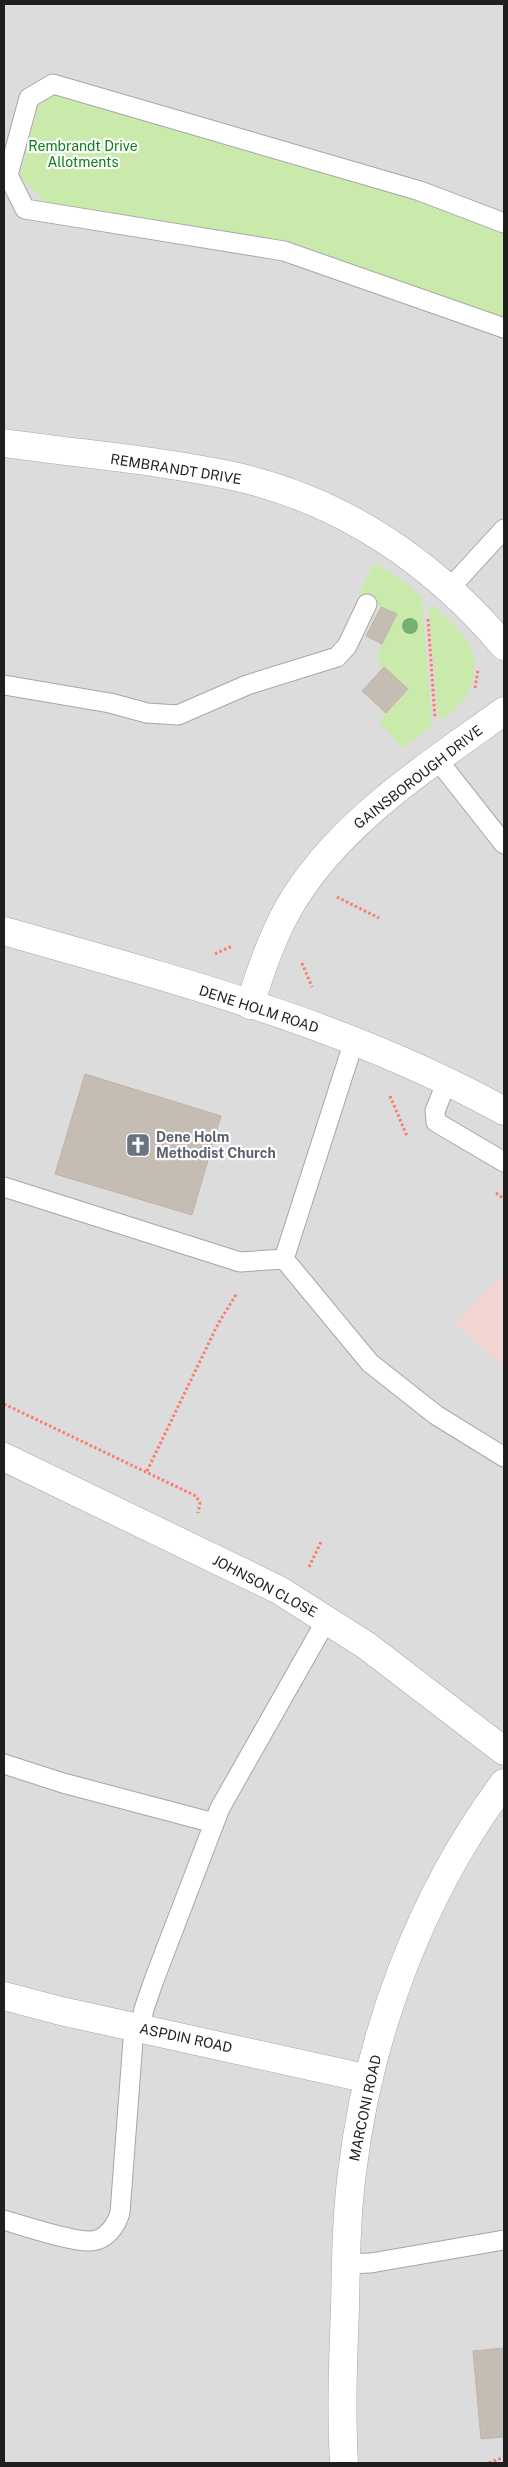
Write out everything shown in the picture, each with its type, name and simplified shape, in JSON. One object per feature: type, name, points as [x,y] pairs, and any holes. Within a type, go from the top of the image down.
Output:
[{"type":"street","name":"REMBRANDT DRIVE","points":[[4,443],[214,473],[294,494],[380,535],[415,559],[449,589],[504,646]]},
{"type":"street","name":"GAINSBOROUGH DRIVE","points":[[250,1005],[260,971],[287,910],[307,881],[350,830],[437,760],[504,711]]},
{"type":"street","name":"DENE HOLM ROAD","points":[[4,931],[250,1005],[350,1054],[447,1081],[504,1111]]},
{"type":"street","name":"JOHNSON CLOSE","points":[[4,1457],[279,1590],[367,1646],[504,1751]]},
{"type":"street","name":"MARCONI ROAD","points":[[344,2463],[342,2363],[352,2170],[369,2079],[386,2016],[425,1920],[466,1838],[504,1783]]},
{"type":"street","name":"ASPDIN ROAD","points":[[4,1996],[137,2028],[369,2079]]},
{"type":"lane","points":[[504,223],[420,191],[53,84],[29,98],[8,175],[26,209],[284,251],[504,328]]},
{"type":"lane","points":[[449,589],[504,529]]},
{"type":"lane","points":[[4,684],[110,703],[147,713],[182,714],[247,685],[337,657],[347,646],[368,604]]},
{"type":"lane","points":[[437,760],[504,844]]},
{"type":"lane","points":[[284,1259],[350,1054]]},
{"type":"lane","points":[[447,1081],[435,1111],[436,1122],[504,1162]]},
{"type":"lane","points":[[4,1187],[240,1262],[284,1259]]},
{"type":"lane","points":[[284,1259],[370,1363],[436,1415],[504,1458]]},
{"type":"lane","points":[[4,2220],[92,2241],[106,2236],[115,2225],[120,2213],[137,2028],[148,1996],[214,1823],[327,1619]]},
{"type":"lane","points":[[4,1764],[82,1788],[214,1823]]},
{"type":"lane","points":[[346,2264],[371,2263],[504,2240]]},
{"type":"path","points":[[427,615],[437,724]]},
{"type":"path","points":[[473,696],[478,665]]},
{"type":"path","points":[[330,892],[378,918]]},
{"type":"path","points":[[207,956],[222,952],[234,945]]},
{"type":"path","points":[[301,959],[314,989]]},
{"type":"path","points":[[350,1054],[382,1085],[392,1099],[409,1139]]},
{"type":"path","points":[[489,1189],[504,1199]]},
{"type":"path","points":[[147,1471],[214,1331],[242,1286]]},
{"type":"path","points":[[306,1573],[321,1542]]},
{"type":"path","points":[[489,2463],[504,2457]]},
{"type":"shaded area","points":[[4,4],[504,4],[504,2463],[4,2463]]},
{"type":"shaded area","points":[[504,1273],[504,1367],[455,1323]]},
{"type":"green space","name":"Rembrandt Drive Allotments","points":[[58,92],[418,196],[504,233],[504,318],[291,243],[45,202],[20,176],[38,106]]},
{"type":"green space","points":[[374,563],[403,581],[422,598],[432,725],[403,748],[379,722],[408,690],[378,664],[380,645],[396,615],[358,595]]},
{"type":"green space","points":[[432,604],[455,626],[467,641],[472,652],[474,664],[474,675],[466,696],[459,706],[440,720],[438,717],[429,611]]},
{"type":"building","points":[[381,607],[397,614],[382,644],[366,636]]},
{"type":"building","points":[[384,667],[408,689],[386,713],[362,691]]},
{"type":"building","name":"Dene Holm Methodist Church","points":[[85,1074],[221,1116],[192,1215],[55,1174]]},
{"type":"building","points":[[504,2348],[504,2437],[481,2439],[473,2351]]},
{"type":"place","name":"Dene Holm Methodist Church","points":[[138,1145]]}]
